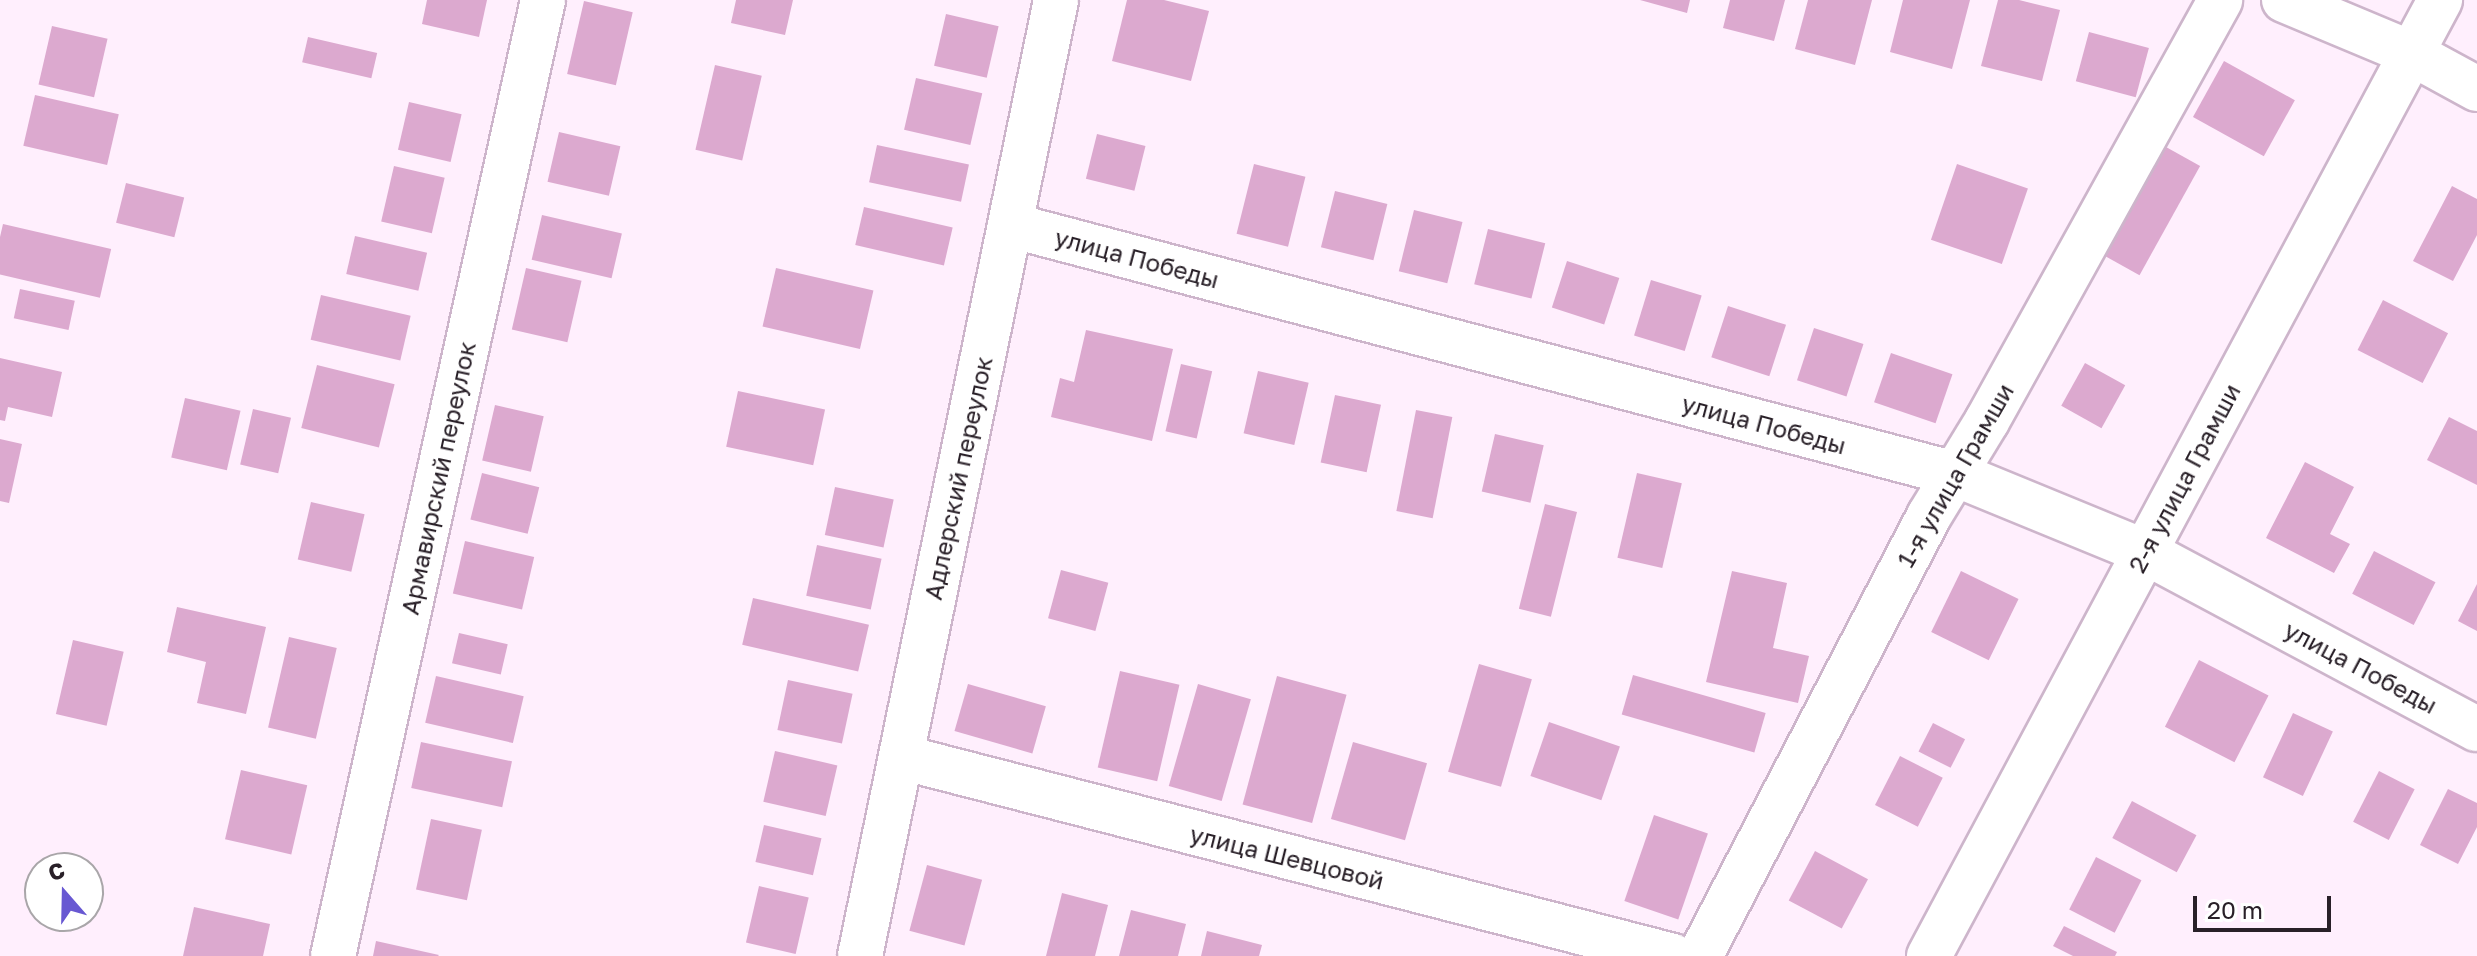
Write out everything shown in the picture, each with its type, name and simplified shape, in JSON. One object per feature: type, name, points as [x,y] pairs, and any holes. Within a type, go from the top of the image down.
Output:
[{"type":"street","name":"Армавирский переулок","points":[[333,956],[543,0]]},
{"type":"street","name":"Адлерский переулок","points":[[860,956],[1056,0]]},
{"type":"street","name":"1-я улица Грамши","points":[[1700,956],[1929,516],[2220,0]]},
{"type":"street","points":[[2284,0],[2411,53],[2477,89]]},
{"type":"street","name":"2-я улица Грамши","points":[[1929,956],[2440,0]]},
{"type":"street","name":"улица Победы","points":[[1010,225],[1955,474],[2145,552],[2477,729]]},
{"type":"street","name":"улица Шевцовой","points":[[901,757],[1673,956]]},
{"type":"building","points":[[427,0],[487,0],[479,37],[422,24]]},
{"type":"building","points":[[736,0],[793,0],[785,35],[731,23]]},
{"type":"building","points":[[1127,0],[1164,0],[1209,11],[1191,81],[1112,61]]},
{"type":"building","points":[[1640,0],[1690,0],[1687,13]]},
{"type":"building","points":[[1730,0],[1785,0],[1774,41],[1723,28]]},
{"type":"building","points":[[1808,0],[1872,0],[1855,65],[1795,49]]},
{"type":"building","points":[[1903,0],[1970,0],[1952,69],[1890,52]]},
{"type":"building","points":[[1998,0],[2019,0],[2060,10],[2042,81],[1981,66]]},
{"type":"building","points":[[584,1],[633,12],[616,85],[567,74]]},
{"type":"building","points":[[946,14],[999,26],[987,78],[934,66]]},
{"type":"building","points":[[52,26],[108,39],[94,97],[39,84]]},
{"type":"building","points":[[2089,32],[2149,48],[2136,97],[2076,81]]},
{"type":"building","points":[[308,37],[377,53],[371,78],[302,62]]},
{"type":"building","points":[[2224,61],[2295,100],[2264,156],[2193,117]]},
{"type":"building","points":[[715,65],[762,76],[742,161],[695,150]]},
{"type":"building","points":[[916,78],[982,93],[970,145],[904,130]]},
{"type":"building","points":[[35,95],[119,114],[107,165],[23,146]]},
{"type":"building","points":[[409,102],[462,114],[451,162],[398,150]]},
{"type":"building","points":[[559,132],[620,146],[609,196],[548,182]]},
{"type":"building","points":[[1097,134],[1146,146],[1134,191],[1086,179]]},
{"type":"building","points":[[877,145],[969,165],[961,202],[869,182]]},
{"type":"building","points":[[2166,147],[2200,166],[2140,275],[2105,256]]},
{"type":"building","points":[[1254,164],[1305,177],[1288,247],[1237,234]]},
{"type":"building","points":[[1957,164],[2028,188],[2002,264],[1931,240]]},
{"type":"building","points":[[394,166],[445,178],[432,233],[381,222]]},
{"type":"building","points":[[126,183],[184,198],[174,237],[116,223]]},
{"type":"building","points":[[2452,186],[2477,199],[2477,235],[2453,281],[2413,261]]},
{"type":"building","points":[[1335,191],[1387,204],[1373,260],[1321,247]]},
{"type":"building","points":[[864,207],[953,227],[944,265],[855,245]]},
{"type":"building","points":[[1414,210],[1463,222],[1447,283],[1399,271]]},
{"type":"building","points":[[542,215],[622,233],[612,278],[532,260]]},
{"type":"building","points":[[3,224],[111,249],[100,298],[0,275]]},
{"type":"building","points":[[1488,229],[1545,243],[1531,299],[1474,284]]},
{"type":"building","points":[[355,236],[427,253],[418,291],[346,274]]},
{"type":"building","points":[[1567,261],[1619,278],[1604,325],[1552,308]]},
{"type":"building","points":[[526,268],[582,281],[567,342],[512,329]]},
{"type":"building","points":[[776,268],[873,290],[860,349],[763,326]]},
{"type":"building","points":[[1651,280],[1702,295],[1685,351],[1634,335]]},
{"type":"building","points":[[20,289],[75,301],[69,330],[14,318]]},
{"type":"building","points":[[321,295],[411,316],[400,361],[311,340]]},
{"type":"building","points":[[2383,300],[2448,333],[2423,383],[2358,350]]},
{"type":"building","points":[[1728,306],[1786,325],[1769,376],[1711,357]]},
{"type":"building","points":[[1814,328],[1863,344],[1846,396],[1797,380]]},
{"type":"building","points":[[1086,330],[1173,349],[1152,441],[1051,417],[1060,378],[1074,382]]},
{"type":"building","points":[[1891,353],[1952,374],[1936,423],[1874,402]]},
{"type":"building","points":[[0,358],[62,372],[52,417],[8,407],[5,421],[0,420]]},
{"type":"building","points":[[2085,363],[2125,385],[2101,428],[2061,406]]},
{"type":"building","points":[[1181,364],[1212,371],[1197,438],[1165,431]]},
{"type":"building","points":[[317,365],[395,384],[379,447],[301,428]]},
{"type":"building","points":[[1258,371],[1309,383],[1294,445],[1244,433]]},
{"type":"building","points":[[738,391],[825,410],[813,465],[726,447]]},
{"type":"building","points":[[1335,395],[1381,405],[1367,472],[1321,462]]},
{"type":"building","points":[[185,398],[241,411],[227,470],[171,457]]},
{"type":"building","points":[[495,405],[544,416],[531,472],[482,461]]},
{"type":"building","points":[[253,409],[291,418],[278,473],[240,465]]},
{"type":"building","points":[[1416,410],[1452,417],[1433,518],[1396,511]]},
{"type":"building","points":[[2449,417],[2477,431],[2477,485],[2427,460]]},
{"type":"building","points":[[1495,434],[1544,445],[1530,503],[1482,491]]},
{"type":"building","points":[[0,439],[22,444],[9,503],[0,501]]},
{"type":"building","points":[[2305,462],[2354,487],[2330,534],[2350,544],[2334,573],[2266,538]]},
{"type":"building","points":[[482,473],[539,487],[528,534],[470,520]]},
{"type":"building","points":[[1637,473],[1682,483],[1662,568],[1617,558]]},
{"type":"building","points":[[835,487],[894,499],[884,547],[825,535]]},
{"type":"building","points":[[311,502],[365,514],[351,572],[298,559]]},
{"type":"building","points":[[1545,504],[1577,512],[1551,617],[1519,609]]},
{"type":"building","points":[[465,541],[534,557],[522,610],[453,594]]},
{"type":"building","points":[[817,545],[882,559],[871,610],[806,596]]},
{"type":"building","points":[[2374,551],[2435,582],[2414,625],[2352,594]]},
{"type":"building","points":[[1061,570],[1108,583],[1095,631],[1048,618]]},
{"type":"building","points":[[1732,571],[1787,583],[1773,648],[1809,656],[1798,703],[1706,682]]},
{"type":"building","points":[[1961,571],[2019,599],[1989,660],[1931,632]]},
{"type":"building","points":[[2477,584],[2477,631],[2458,621]]},
{"type":"building","points":[[753,598],[869,625],[858,672],[742,645]]},
{"type":"building","points":[[177,607],[266,627],[246,714],[197,703],[206,662],[167,652]]},
{"type":"building","points":[[459,633],[508,644],[501,674],[452,663]]},
{"type":"building","points":[[289,637],[337,648],[316,739],[268,728]]},
{"type":"building","points":[[73,640],[124,652],[107,726],[56,714]]},
{"type":"building","points":[[2199,660],[2268,695],[2234,762],[2165,727]]},
{"type":"building","points":[[1479,664],[1532,679],[1501,787],[1448,772]]},
{"type":"building","points":[[1120,671],[1179,685],[1157,781],[1098,767]]},
{"type":"building","points":[[1633,675],[1766,713],[1754,752],[1622,714]]},
{"type":"building","points":[[436,676],[524,696],[513,743],[425,723]]},
{"type":"building","points":[[1277,676],[1347,695],[1312,823],[1243,804]]},
{"type":"building","points":[[788,680],[853,694],[842,744],[777,730]]},
{"type":"building","points":[[968,684],[1046,706],[1032,753],[954,731]]},
{"type":"building","points":[[1198,684],[1251,699],[1222,801],[1169,786]]},
{"type":"building","points":[[2293,713],[2333,732],[2303,796],[2263,777]]},
{"type":"building","points":[[1549,722],[1620,746],[1601,800],[1530,776]]},
{"type":"building","points":[[1933,723],[1965,739],[1951,768],[1918,752]]},
{"type":"building","points":[[421,742],[512,761],[502,807],[411,788]]},
{"type":"building","points":[[1353,742],[1427,763],[1405,840],[1331,819]]},
{"type":"building","points":[[775,751],[837,765],[826,816],[763,802]]},
{"type":"building","points":[[1900,756],[1943,778],[1918,827],[1875,805]]},
{"type":"building","points":[[241,770],[307,785],[291,854],[225,839]]},
{"type":"building","points":[[2379,771],[2415,789],[2389,840],[2353,822]]},
{"type":"building","points":[[2448,789],[2477,803],[2477,827],[2458,864],[2420,845]]},
{"type":"building","points":[[2132,801],[2196,835],[2177,872],[2112,838]]},
{"type":"building","points":[[1654,815],[1708,834],[1678,920],[1624,901]]},
{"type":"building","points":[[431,819],[482,830],[467,900],[416,889]]},
{"type":"building","points":[[764,825],[821,838],[813,875],[755,862]]},
{"type":"building","points":[[1815,851],[1868,879],[1842,929],[1789,900]]},
{"type":"building","points":[[2096,857],[2141,880],[2115,933],[2069,910]]},
{"type":"building","points":[[927,865],[982,880],[964,945],[909,931]]},
{"type":"building","points":[[759,886],[809,897],[796,954],[746,943]]},
{"type":"building","points":[[1062,893],[1108,905],[1095,956],[1046,956]]},
{"type":"building","points":[[194,907],[270,924],[263,956],[183,956]]},
{"type":"building","points":[[1131,910],[1186,924],[1178,956],[1119,956]]},
{"type":"building","points":[[2064,926],[2117,952],[2115,956],[2073,956],[2053,946]]},
{"type":"building","points":[[1207,931],[1262,945],[1259,956],[1201,956]]},
{"type":"building","points":[[376,941],[439,955],[373,956]]}]
